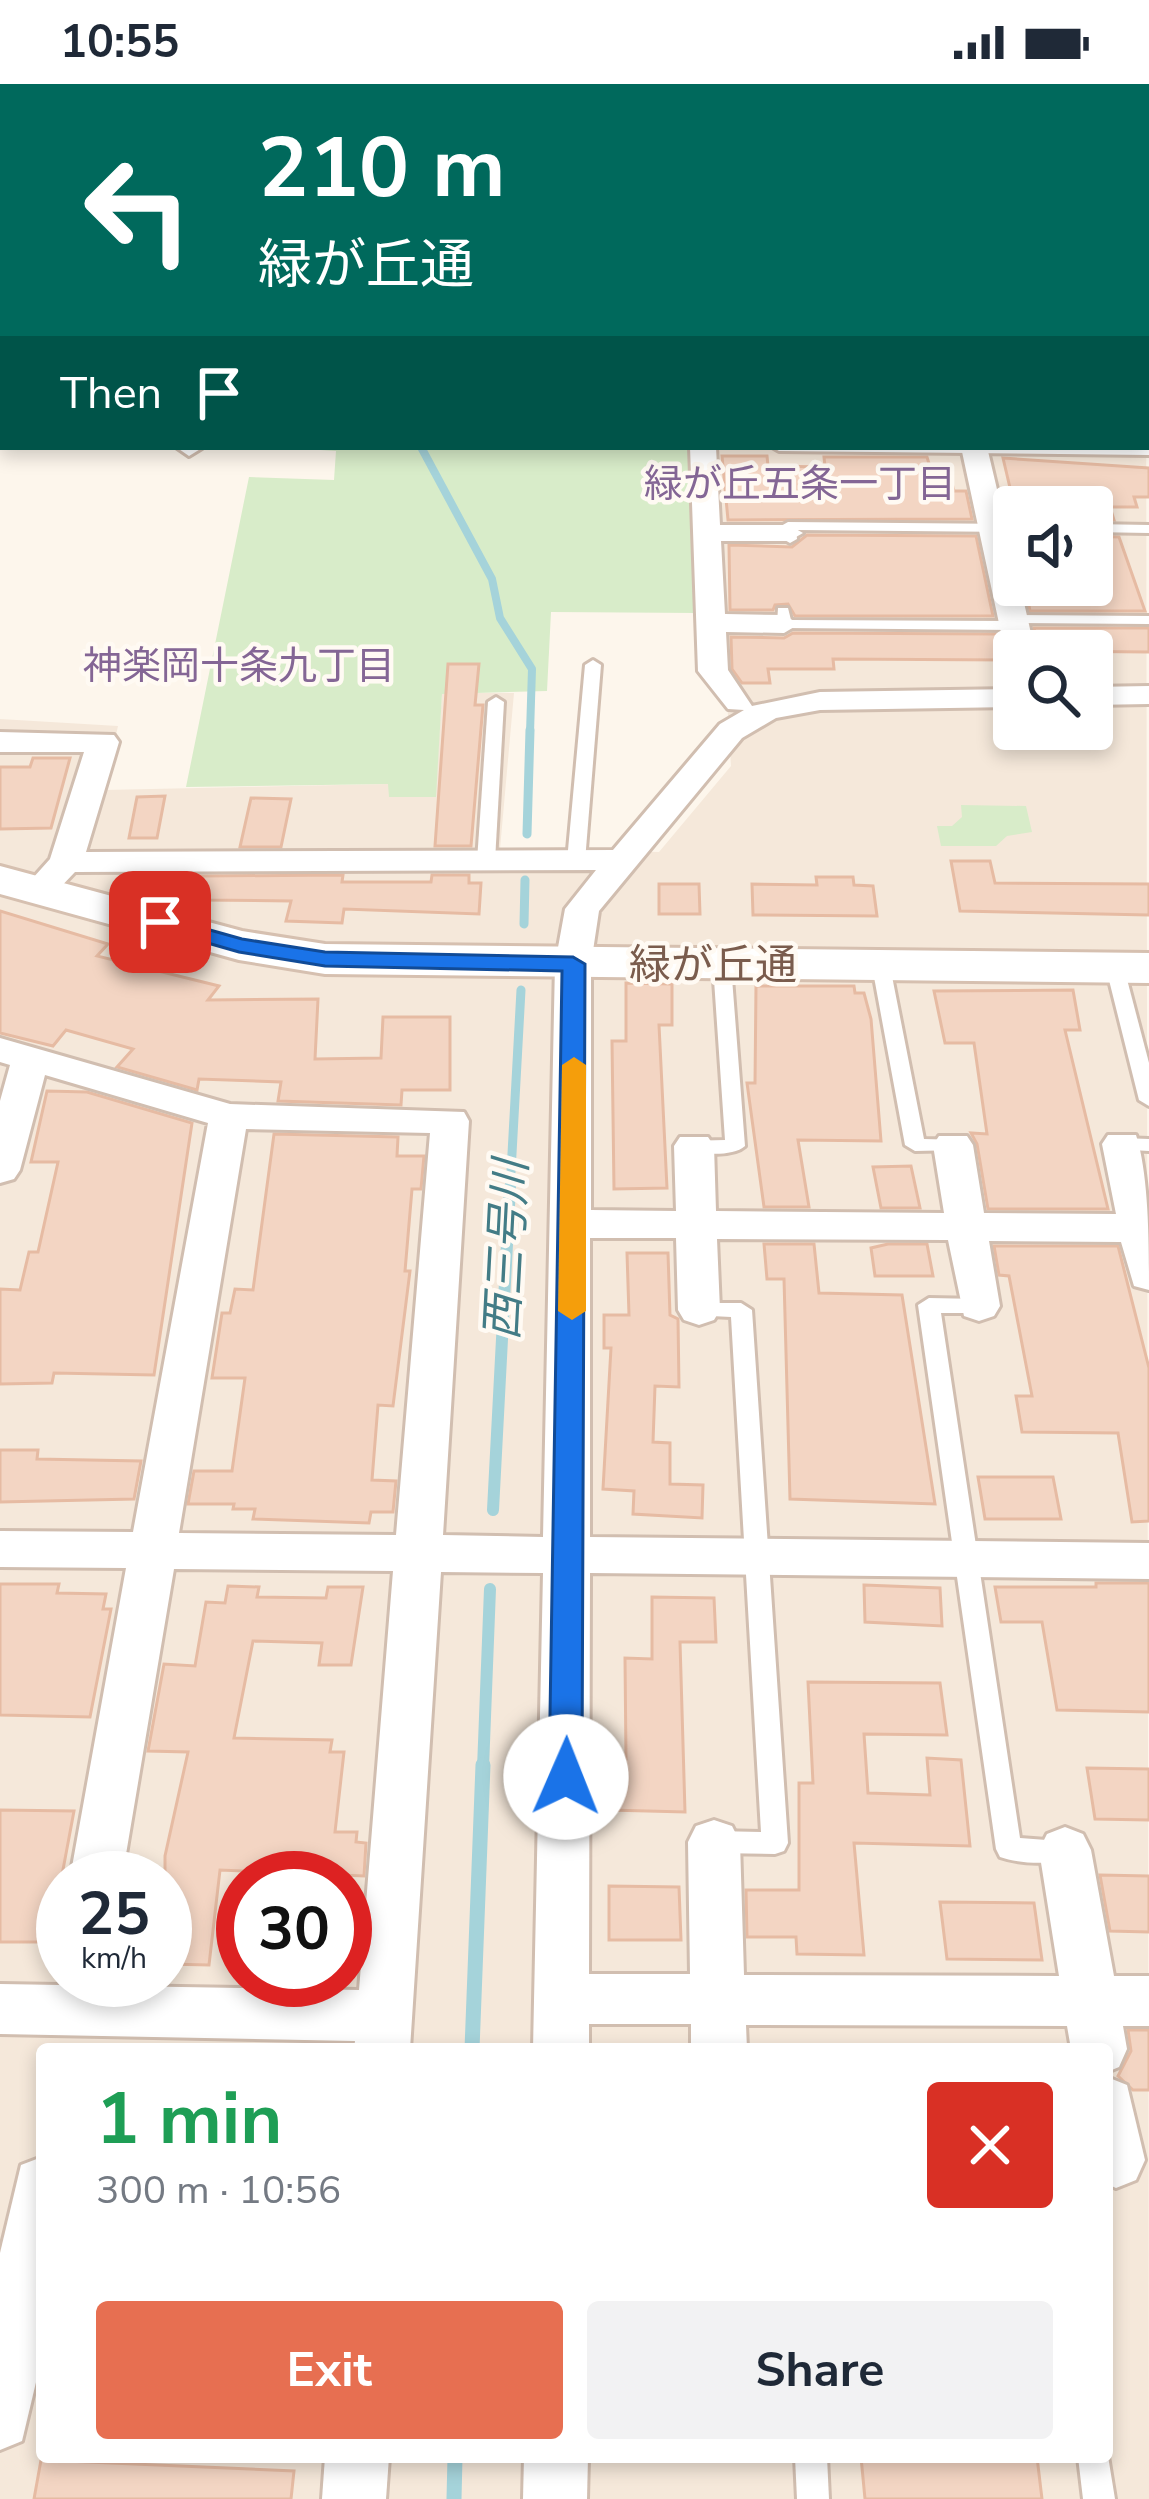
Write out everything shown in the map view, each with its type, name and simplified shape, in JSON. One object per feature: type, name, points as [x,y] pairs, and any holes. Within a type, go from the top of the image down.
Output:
[{"type":"street","points":[[703,450],[713,671],[739,702]]},
{"type":"street","points":[[976,450],[993,496]]},
{"type":"street","points":[[708,533],[789,536]]},
{"type":"street","points":[[711,623],[783,618]]},
{"type":"street","points":[[1113,696],[1149,695]]},
{"type":"street","points":[[993,698],[820,701],[767,710],[731,731],[582,909],[573,964],[562,2024],[1095,2025],[1149,2001]]},
{"type":"street","points":[[0,742],[104,742],[36,876],[623,860]]},
{"type":"street","name":"緑が丘通","points":[[36,876],[239,945],[325,959],[1132,968]]},
{"type":"street","points":[[0,1170],[16,1055],[229,1116],[450,1121],[414,1552],[382,2032],[0,2008]]},
{"type":"street","points":[[102,1851],[229,1116]]},
{"type":"street","points":[[953,1144],[979,1306]]},
{"type":"street","points":[[1136,1145],[1149,1276]]},
{"type":"street","points":[[694,1146],[699,1310]]},
{"type":"street","points":[[573,1224],[1144,1228]]},
{"type":"street","points":[[0,1549],[1149,1561]]},
{"type":"street","points":[[714,1843],[718,2025]]},
{"type":"street","points":[[1065,1850],[1095,2025]]},
{"type":"street","points":[[0,2419],[36,2218]]},
{"type":"street","points":[[354,2499],[357,2463]]},
{"type":"street","points":[[555,2499],[556,2463]]},
{"type":"lane","points":[[1091,450],[1149,451]]},
{"type":"lane","points":[[789,536],[788,526],[993,528]]},
{"type":"lane","points":[[1113,528],[1149,529]]},
{"type":"lane","points":[[783,618],[993,631]]},
{"type":"lane","points":[[1038,630],[1149,620]]},
{"type":"lane","points":[[576,861],[593,665]]},
{"type":"lane","points":[[486,861],[496,702]]},
{"type":"lane","points":[[694,1146],[735,1146],[722,965]]},
{"type":"lane","points":[[881,966],[915,1144],[953,1144]]},
{"type":"lane","points":[[1132,968],[1149,1100]]},
{"type":"lane","points":[[979,1306],[929,1305],[1009,1849],[1065,1850]]},
{"type":"lane","points":[[699,1310],[741,1310],[775,1843],[714,1843]]},
{"type":"lane","points":[[811,2463],[813,2499]]},
{"type":"lane","points":[[1095,2463],[1099,2499]]},
{"type":"shaded area","points":[[712,450],[1146,450],[1149,2499],[0,2499],[0,719],[118,726],[104,790],[389,784],[390,797],[435,797],[442,693],[514,693],[500,849],[659,852],[731,766]]},
{"type":"green space","points":[[321,450],[688,450],[697,613],[551,612],[547,691],[442,694],[436,797],[389,797],[388,784],[186,787],[249,477],[334,480],[336,451]]},
{"type":"green space","points":[[961,805],[1026,806],[1032,832],[1007,836],[996,846],[941,846],[937,826],[952,826],[962,817]]},
{"type":"building","points":[[722,456],[767,456],[768,466],[825,467],[824,457],[927,457],[930,467],[948,467],[954,491],[966,491],[972,519],[728,520]]},
{"type":"building","points":[[1003,458],[1149,468],[1149,497],[1134,497],[1137,507],[1113,507],[1113,486],[1010,486]]},
{"type":"building","points":[[807,535],[976,536],[993,616],[795,616],[788,604],[775,605],[773,610],[730,610],[729,545],[792,547]]},
{"type":"building","points":[[1113,537],[1119,537],[1145,611],[1030,611],[1029,606],[1113,606]]},
{"type":"building","points":[[1149,628],[1149,652],[1113,652],[1113,630],[1034,630]]},
{"type":"building","points":[[793,633],[993,634],[993,660],[833,659],[834,669],[768,669],[770,683],[742,683],[732,669],[731,637],[784,638]]},
{"type":"building","points":[[448,664],[479,664],[475,705],[483,705],[471,846],[435,846]]},
{"type":"building","points":[[33,758],[70,758],[51,828],[0,829],[0,767],[30,767]]},
{"type":"building","points":[[165,796],[157,838],[129,838],[137,797]]},
{"type":"building","points":[[251,798],[291,799],[281,847],[240,847]]},
{"type":"building","points":[[951,861],[990,861],[995,883],[1149,884],[1149,915],[960,911]]},
{"type":"building","points":[[343,875],[342,882],[431,882],[432,875],[469,875],[469,883],[481,883],[479,914],[344,909],[342,923],[286,921],[291,901],[202,900],[202,876]]},
{"type":"building","points":[[816,877],[853,877],[854,885],[873,886],[877,916],[753,915],[752,884],[817,885]]},
{"type":"building","points":[[659,884],[699,884],[700,914],[659,914]]},
{"type":"building","points":[[0,911],[108,944],[97,956],[219,986],[208,1000],[318,999],[315,1059],[381,1058],[383,1017],[450,1017],[450,1090],[402,1090],[401,1105],[278,1101],[281,1082],[199,1079],[197,1090],[117,1067],[133,1049],[66,1030],[53,1046],[0,1033]]},
{"type":"building","points":[[626,983],[672,984],[672,1025],[659,1025],[667,1188],[614,1189],[612,1041],[626,1041]]},
{"type":"building","points":[[756,986],[854,986],[855,993],[864,993],[871,1019],[881,1141],[798,1140],[809,1207],[764,1207],[747,1083],[755,1083]]},
{"type":"building","points":[[1073,990],[1080,1030],[1065,1030],[1108,1209],[988,1209],[971,1133],[987,1134],[974,1043],[945,1043],[934,991]]},
{"type":"building","points":[[47,1091],[87,1092],[192,1123],[154,1375],[54,1373],[52,1383],[0,1384],[0,1289],[20,1290],[29,1252],[38,1252],[58,1162],[31,1162]]},
{"type":"building","points":[[274,1134],[398,1137],[397,1156],[424,1156],[421,1189],[412,1189],[405,1271],[410,1271],[393,1406],[378,1405],[372,1480],[396,1481],[393,1512],[371,1512],[369,1523],[253,1519],[255,1509],[233,1509],[234,1504],[188,1504],[194,1471],[232,1471],[245,1378],[212,1378],[222,1313],[230,1313],[235,1289],[253,1290]]},
{"type":"building","points":[[911,1166],[920,1208],[881,1208],[873,1167]]},
{"type":"building","points":[[764,1244],[814,1244],[819,1293],[902,1295],[935,1504],[790,1499],[784,1279],[767,1279]]},
{"type":"building","points":[[927,1244],[933,1276],[875,1276],[871,1248]]},
{"type":"building","points":[[994,1246],[1118,1246],[1149,1368],[1149,1521],[1132,1522],[1118,1433],[1022,1432],[1016,1396],[1032,1396],[1009,1276],[999,1275]]},
{"type":"building","points":[[627,1253],[668,1253],[670,1315],[678,1319],[679,1387],[655,1386],[653,1442],[670,1443],[670,1484],[703,1485],[702,1518],[633,1514],[634,1491],[603,1489],[611,1348],[604,1348],[604,1315],[629,1315]]},
{"type":"building","points":[[0,1450],[38,1450],[37,1459],[141,1461],[134,1499],[0,1502]]},
{"type":"building","points":[[978,1477],[1053,1477],[1061,1519],[985,1519]]},
{"type":"building","points":[[1096,1583],[1149,1583],[1149,1712],[1057,1710],[1042,1622],[1001,1622],[995,1587],[1096,1587]]},
{"type":"building","points":[[0,1584],[59,1584],[57,1593],[106,1594],[103,1609],[111,1609],[90,1717],[0,1715]]},
{"type":"building","points":[[864,1585],[940,1588],[942,1626],[865,1622]]},
{"type":"building","points":[[228,1586],[259,1587],[257,1597],[326,1598],[328,1587],[363,1587],[351,1665],[319,1665],[322,1643],[253,1641],[234,1738],[332,1740],[330,1752],[344,1752],[335,1832],[357,1832],[356,1842],[366,1843],[366,1851],[216,1851],[209,1965],[192,1965],[192,1851],[166,1851],[188,1752],[148,1751],[164,1664],[195,1666],[206,1602],[225,1603]]},
{"type":"building","points":[[652,1597],[714,1598],[716,1642],[680,1642],[685,1812],[609,1810],[610,1759],[626,1759],[625,1658],[652,1659]]},
{"type":"building","points":[[808,1682],[940,1683],[947,1735],[864,1734],[868,1793],[930,1795],[927,1758],[961,1760],[970,1846],[854,1843],[864,1955],[797,1954],[796,1937],[747,1937],[746,1890],[799,1890],[799,1783],[813,1783]]},
{"type":"building","points":[[1087,1768],[1149,1769],[1149,1820],[1095,1819]]},
{"type":"building","points":[[0,1810],[74,1811],[66,1851],[36,1851],[36,1942],[0,1942]]},
{"type":"building","points":[[1100,1875],[1149,1876],[1149,1932],[1110,1931]]},
{"type":"building","points":[[609,1886],[679,1887],[681,1940],[609,1940]]},
{"type":"building","points":[[940,1902],[1034,1903],[1042,1960],[947,1959]]},
{"type":"building","points":[[1128,2030],[1149,2030],[1149,2090],[1133,2090],[1118,2076],[1131,2051]]},
{"type":"building","points":[[40,2463],[294,2471],[291,2499],[34,2499]]},
{"type":"building","points":[[862,2463],[1038,2463],[1042,2499],[865,2499]]},
{"type":"waterway","name":"西三号川","points":[[423,450],[492,579],[500,618],[532,669],[530,733]]},
{"type":"waterway","name":"西三号川","points":[[527,834],[530,730]]},
{"type":"waterway","name":"西三号川","points":[[524,924],[525,880]]},
{"type":"waterway","name":"西三号川","points":[[510,1190],[521,990]]},
{"type":"waterway","name":"西三号川","points":[[493,1510],[510,1187]]},
{"type":"waterway","name":"西三号川","points":[[483,1768],[490,1589]]},
{"type":"waterway","name":"西三号川","points":[[472,2043],[483,1765]]},
{"type":"waterway","name":"西三号川","points":[[454,2499],[455,2463]]},
{"type":"slow traffic","points":[[572,1311],[574,1065]]},
{"type":"district","name":"緑が丘五条一丁目","points":[[800,484]]},
{"type":"district","name":"神楽岡十条九丁目","points":[[239,666]]},
{"type":"route","points":[[160,922],[239,945],[325,959],[573,964],[566,1777]]}]
